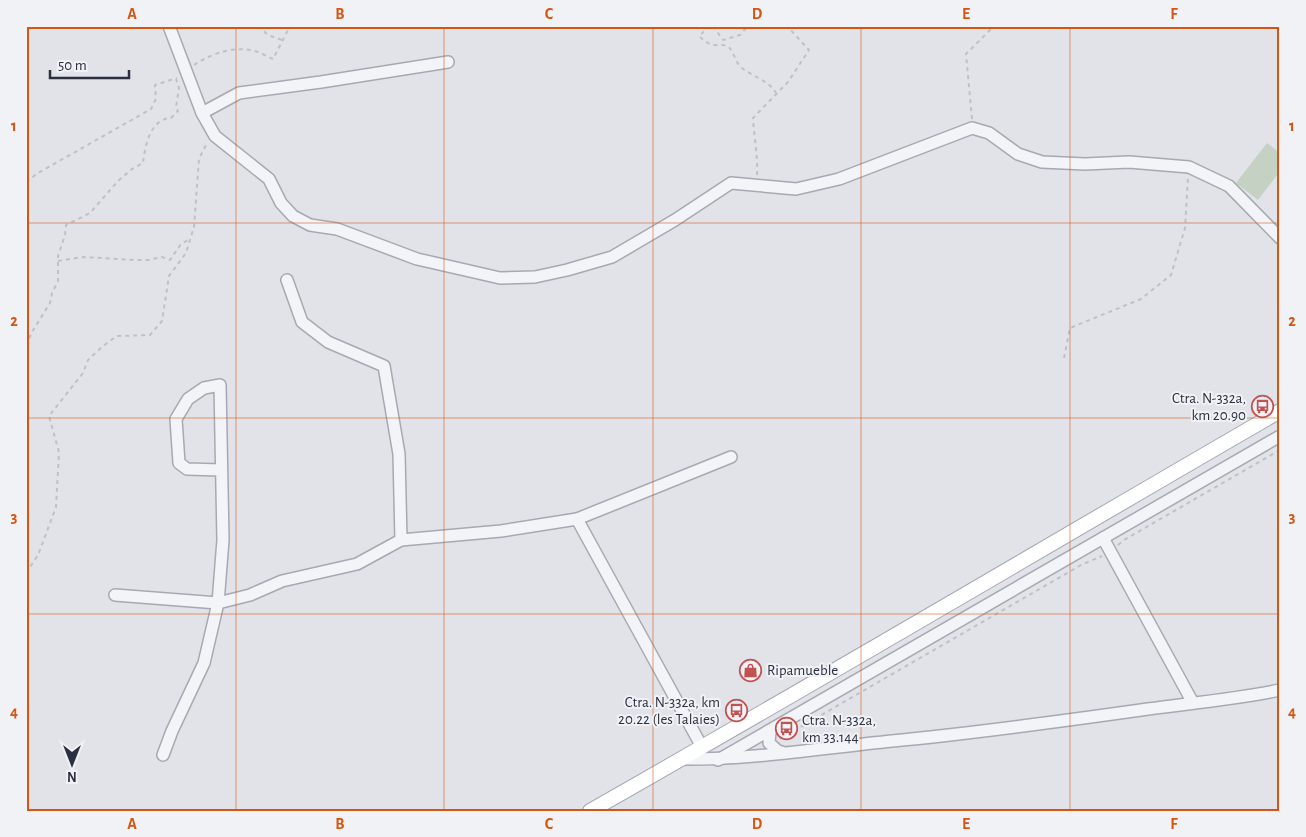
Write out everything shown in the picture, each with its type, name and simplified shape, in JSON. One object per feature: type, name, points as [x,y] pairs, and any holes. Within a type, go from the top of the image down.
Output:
[{"type":"main road","points":[[590,811],[702,748],[1280,411]]},
{"type":"street","points":[[169,26],[183,75],[215,136],[269,179],[280,203],[293,216],[310,225],[337,230],[417,259],[500,278],[535,277],[612,257],[675,220],[731,183],[796,189],[839,179],[972,128],[989,133],[1018,154],[1042,162],[1085,164],[1130,162],[1189,167],[1228,186],[1280,238]]},
{"type":"street","points":[[202,113],[239,93],[448,62]]},
{"type":"street","points":[[287,280],[302,322],[328,342],[384,366],[399,454],[401,540]]},
{"type":"street","points":[[163,755],[172,731],[204,663],[218,603],[223,540],[220,385],[204,388],[188,399],[176,419],[179,463],[187,469],[221,470]]},
{"type":"street","points":[[718,760],[1280,436]]},
{"type":"street","points":[[116,595],[218,603],[250,595],[282,581],[357,564],[401,540],[501,531],[577,519],[731,457]]},
{"type":"street","points":[[577,519],[702,748]]},
{"type":"street","points":[[1103,538],[1193,703]]},
{"type":"street","points":[[681,759],[718,760],[1021,727],[1243,697],[1280,690]]},
{"type":"street","points":[[770,731],[769,738],[771,744],[778,751],[782,752]]},
{"type":"path","points":[[258,26],[268,35],[282,40]]},
{"type":"path","points":[[26,182],[38,173],[151,110],[156,99],[155,85],[183,75],[207,57],[228,50],[251,50],[272,59],[289,28],[293,26]]},
{"type":"path","points":[[710,26],[698,36],[705,42],[726,45],[730,48],[741,68],[772,86],[777,94]]},
{"type":"path","points":[[713,26],[723,40],[740,35],[748,26]]},
{"type":"path","points":[[757,184],[758,163],[754,142],[753,118],[788,82],[810,50],[787,26]]},
{"type":"path","points":[[972,128],[966,54],[994,26]]},
{"type":"path","points":[[26,346],[32,332],[50,303],[52,293],[58,281],[58,256],[65,236],[66,225],[90,213],[118,181],[132,169],[143,163],[148,138],[155,126],[164,118],[171,118],[178,110],[177,98],[183,75]]},
{"type":"path","points":[[26,573],[38,555],[56,507],[59,452],[49,416],[83,372],[88,360],[103,346],[117,336],[150,335],[162,320],[169,276],[186,253],[194,227],[199,159],[207,143],[215,136]]},
{"type":"path","points":[[1064,358],[1070,328],[1141,298],[1171,275],[1185,228],[1189,167]]},
{"type":"path","points":[[58,261],[83,257],[136,260],[162,257],[170,260],[181,244],[190,239]]},
{"type":"path","points":[[771,744],[1081,564],[1110,551],[1124,540],[1280,450]]},
{"type":"green space","points":[[1267,143],[1280,153],[1280,171],[1258,200],[1236,183]]},
{"type":"place","name":"Ctra. N-332a, km 20.90","points":[[1262,407]]},
{"type":"place","name":"Ripamueble","points":[[751,670]]},
{"type":"place","name":"Ctra. N-332a, km 20.22 (les Talaies)","points":[[736,711]]},
{"type":"place","name":"Ctra. N-332a, km 33.144","points":[[786,729]]}]
